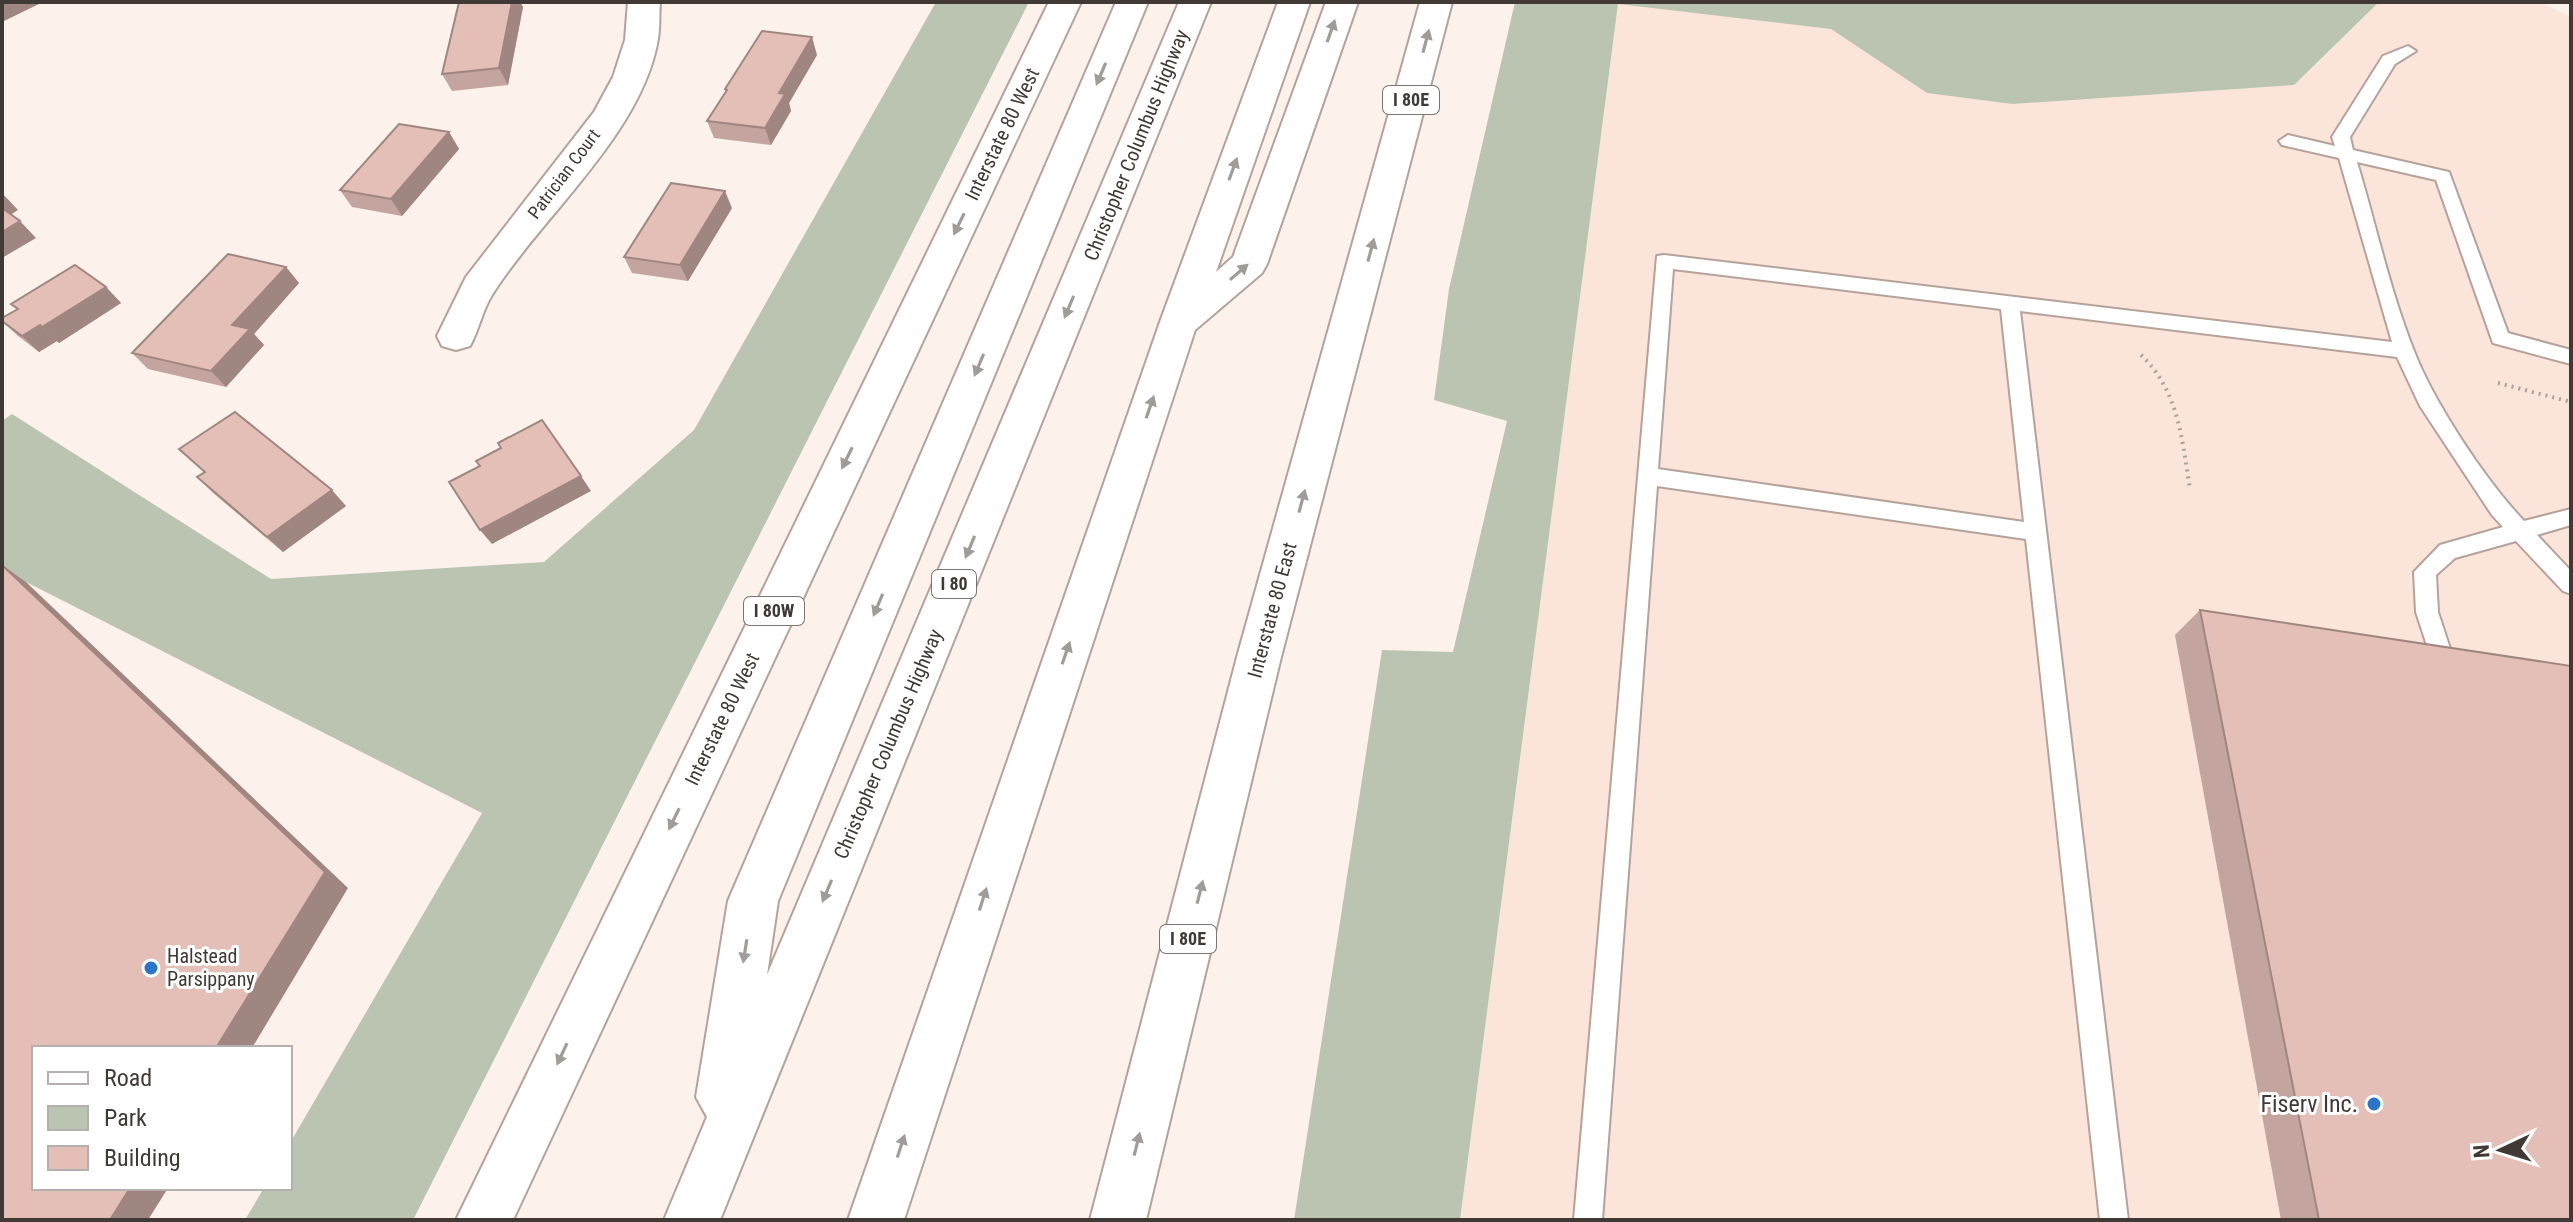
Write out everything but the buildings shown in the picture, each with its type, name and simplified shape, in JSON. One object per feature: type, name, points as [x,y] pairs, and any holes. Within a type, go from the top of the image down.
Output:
[{"type":"main road","name":"Patrician Court","points":[[456,336],[477,288],[589,145],[633,76],[646,19],[644,2]]},
{"type":"main road","name":"Interstate 80 West","points":[[484,1220],[1065,2]]},
{"type":"main road","points":[[713,1167],[753,901],[1132,2]]},
{"type":"main road","name":"Christopher Columbus Highway","points":[[692,1220],[1195,2]]},
{"type":"main road","points":[[876,1220],[1179,322],[1294,2]]},
{"type":"main road","points":[[1179,322],[1249,264],[1342,2]]},
{"type":"main road","name":"Interstate 80 East","points":[[1118,1220],[1259,657],[1436,2]]},
{"type":"lane","points":[[2408,51],[2389,60],[2341,137],[2404,351],[2427,401],[2499,509],[2571,585]]},
{"type":"lane","points":[[2288,141],[2443,176],[2500,338],[2571,357]]},
{"type":"lane","points":[[1588,1220],[1664,261],[2404,351]]},
{"type":"lane","points":[[2010,303],[2114,1220]]},
{"type":"lane","points":[[1647,476],[2035,532]]},
{"type":"lane","points":[[2448,677],[2427,612],[2425,572],[2448,551],[2571,517]]},
{"type":"path","points":[[2134,350],[2152,364],[2166,381],[2173,397],[2190,489]]},
{"type":"path","points":[[2498,383],[2571,402]]},
{"type":"shaded area","points":[[2379,2],[2540,2],[2571,17],[2571,1220],[1460,1220],[1618,3],[1831,29],[1927,93],[2012,104],[2294,85]]},
{"type":"green space","points":[[936,2],[1029,2],[413,1220],[245,1220],[263,1190],[292,1190],[292,1140],[482,813],[26,582],[2,599],[2,421],[12,414],[271,579],[544,562],[694,430]]},
{"type":"green space","points":[[1515,2],[2379,2],[2294,85],[2012,104],[1927,93],[1831,29],[1618,4],[1460,1220],[1294,1220],[1382,650],[1453,652],[1507,421],[1434,400],[1449,289]]},
{"type":"place","name":"Halstead Parsippany","points":[[151,968]]},
{"type":"place","name":"Fiserv Inc.","points":[[2374,1104]]}]
